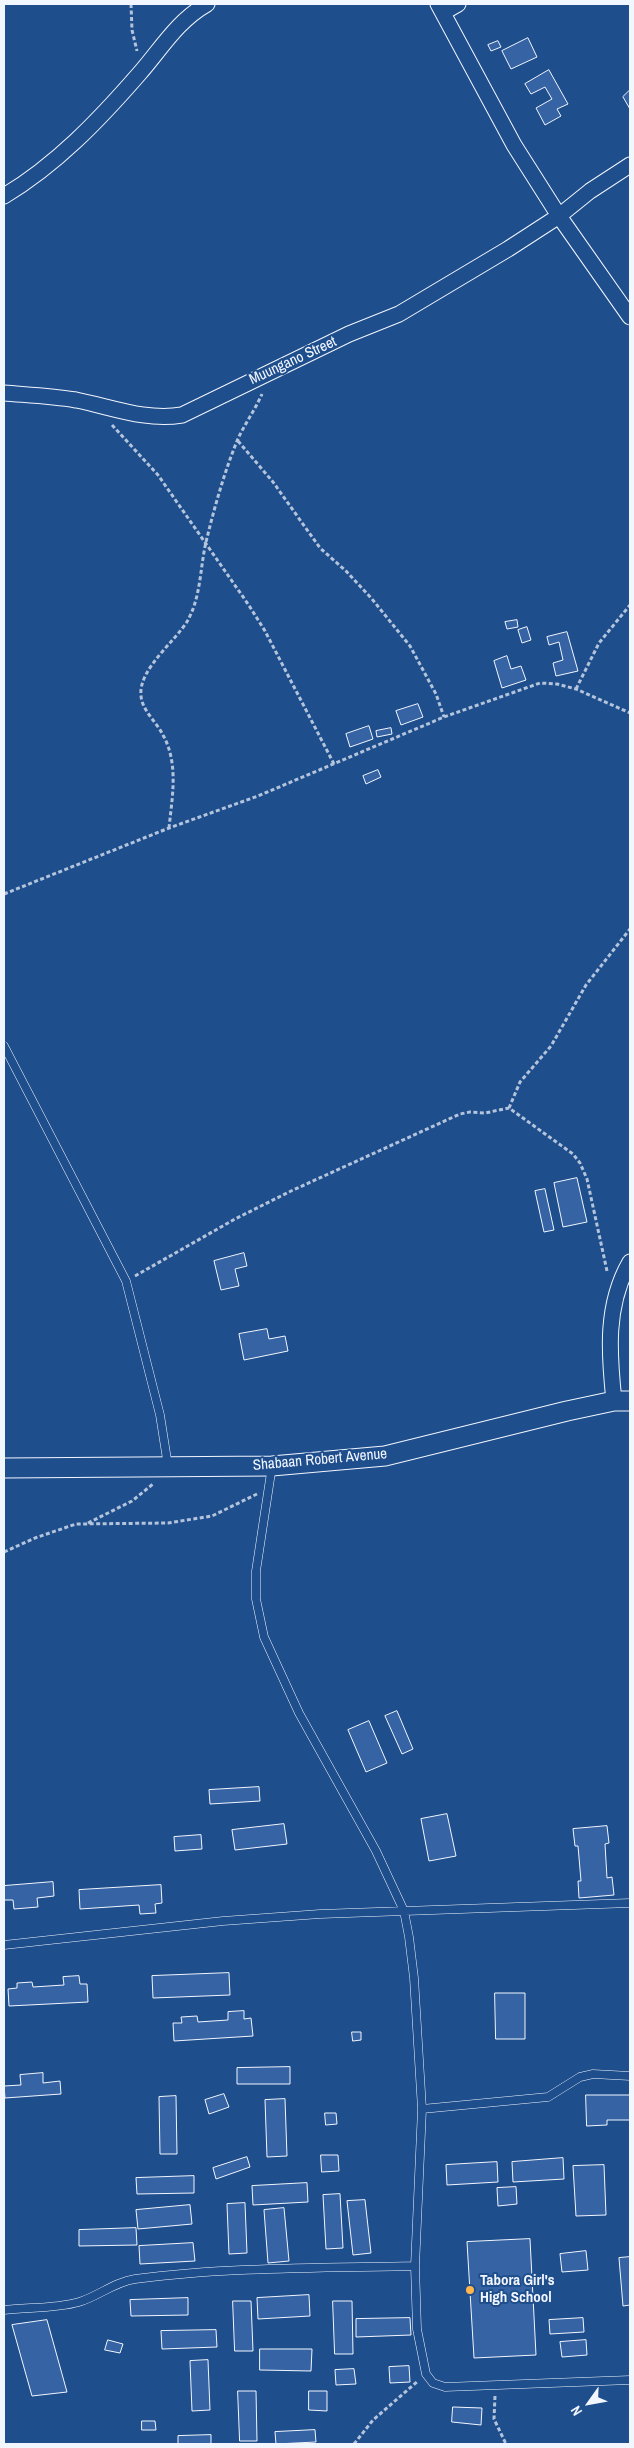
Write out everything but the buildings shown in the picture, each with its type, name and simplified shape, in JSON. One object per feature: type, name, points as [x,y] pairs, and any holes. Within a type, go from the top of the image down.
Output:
[{"type":"street","points":[[4,196],[51,164],[107,110],[145,68],[169,35],[207,4]]},
{"type":"street","points":[[458,4],[441,8],[514,145],[559,216],[630,317]]},
{"type":"street","name":"Muungano Street","points":[[4,393],[43,395],[157,418],[182,415],[349,334],[399,314],[462,278],[559,216],[590,191],[630,164]]},
{"type":"street","points":[[622,1401],[609,1349],[614,1303],[630,1262]]},
{"type":"street","name":"Shabaan Robert Avenue","points":[[4,1468],[272,1466],[385,1456],[622,1401]]},
{"type":"lane","points":[[4,1046],[126,1281],[153,1386],[168,1466]]},
{"type":"lane","points":[[272,1466],[256,1580],[256,1599],[264,1637],[299,1713],[354,1809],[404,1911],[414,1978],[422,2109],[415,2266],[417,2329],[426,2374],[433,2383],[445,2387],[630,2380]]},
{"type":"lane","points":[[4,1945],[223,1921],[404,1911],[630,1903]]},
{"type":"lane","points":[[422,2109],[548,2097],[580,2076],[593,2074],[630,2076]]},
{"type":"lane","points":[[4,2310],[81,2302],[117,2283],[133,2280],[271,2270],[415,2266]]},
{"type":"path","points":[[131,4],[132,30],[138,55],[145,68]]},
{"type":"path","points":[[169,828],[173,788],[170,750],[141,696],[142,687],[148,673],[188,620],[198,594],[206,543],[228,466],[238,441],[273,371]]},
{"type":"path","points":[[102,408],[118,432],[158,474],[265,631],[334,764]]},
{"type":"path","points":[[238,441],[273,482],[320,548],[346,571],[372,599],[410,646],[436,694],[444,717]]},
{"type":"path","points":[[576,688],[599,643],[630,605]]},
{"type":"path","points":[[4,894],[169,828],[258,796],[444,717],[540,683],[576,688],[630,713]]},
{"type":"path","points":[[509,1108],[520,1082],[551,1046],[586,985],[630,929]]},
{"type":"path","points":[[126,1281],[259,1207],[460,1114],[470,1112],[485,1113],[509,1108],[573,1154],[580,1163],[587,1179],[608,1276]]},
{"type":"path","points":[[86,1524],[132,1501],[151,1485],[168,1466]]},
{"type":"path","points":[[4,1552],[60,1529],[86,1524],[168,1523],[212,1516],[268,1488]]},
{"type":"path","points":[[354,2444],[373,2420],[426,2374]]},
{"type":"path","points":[[497,2386],[494,2419],[506,2444]]},
{"type":"place","name":"Tabora Girl's High School","points":[[470,2290]]}]
